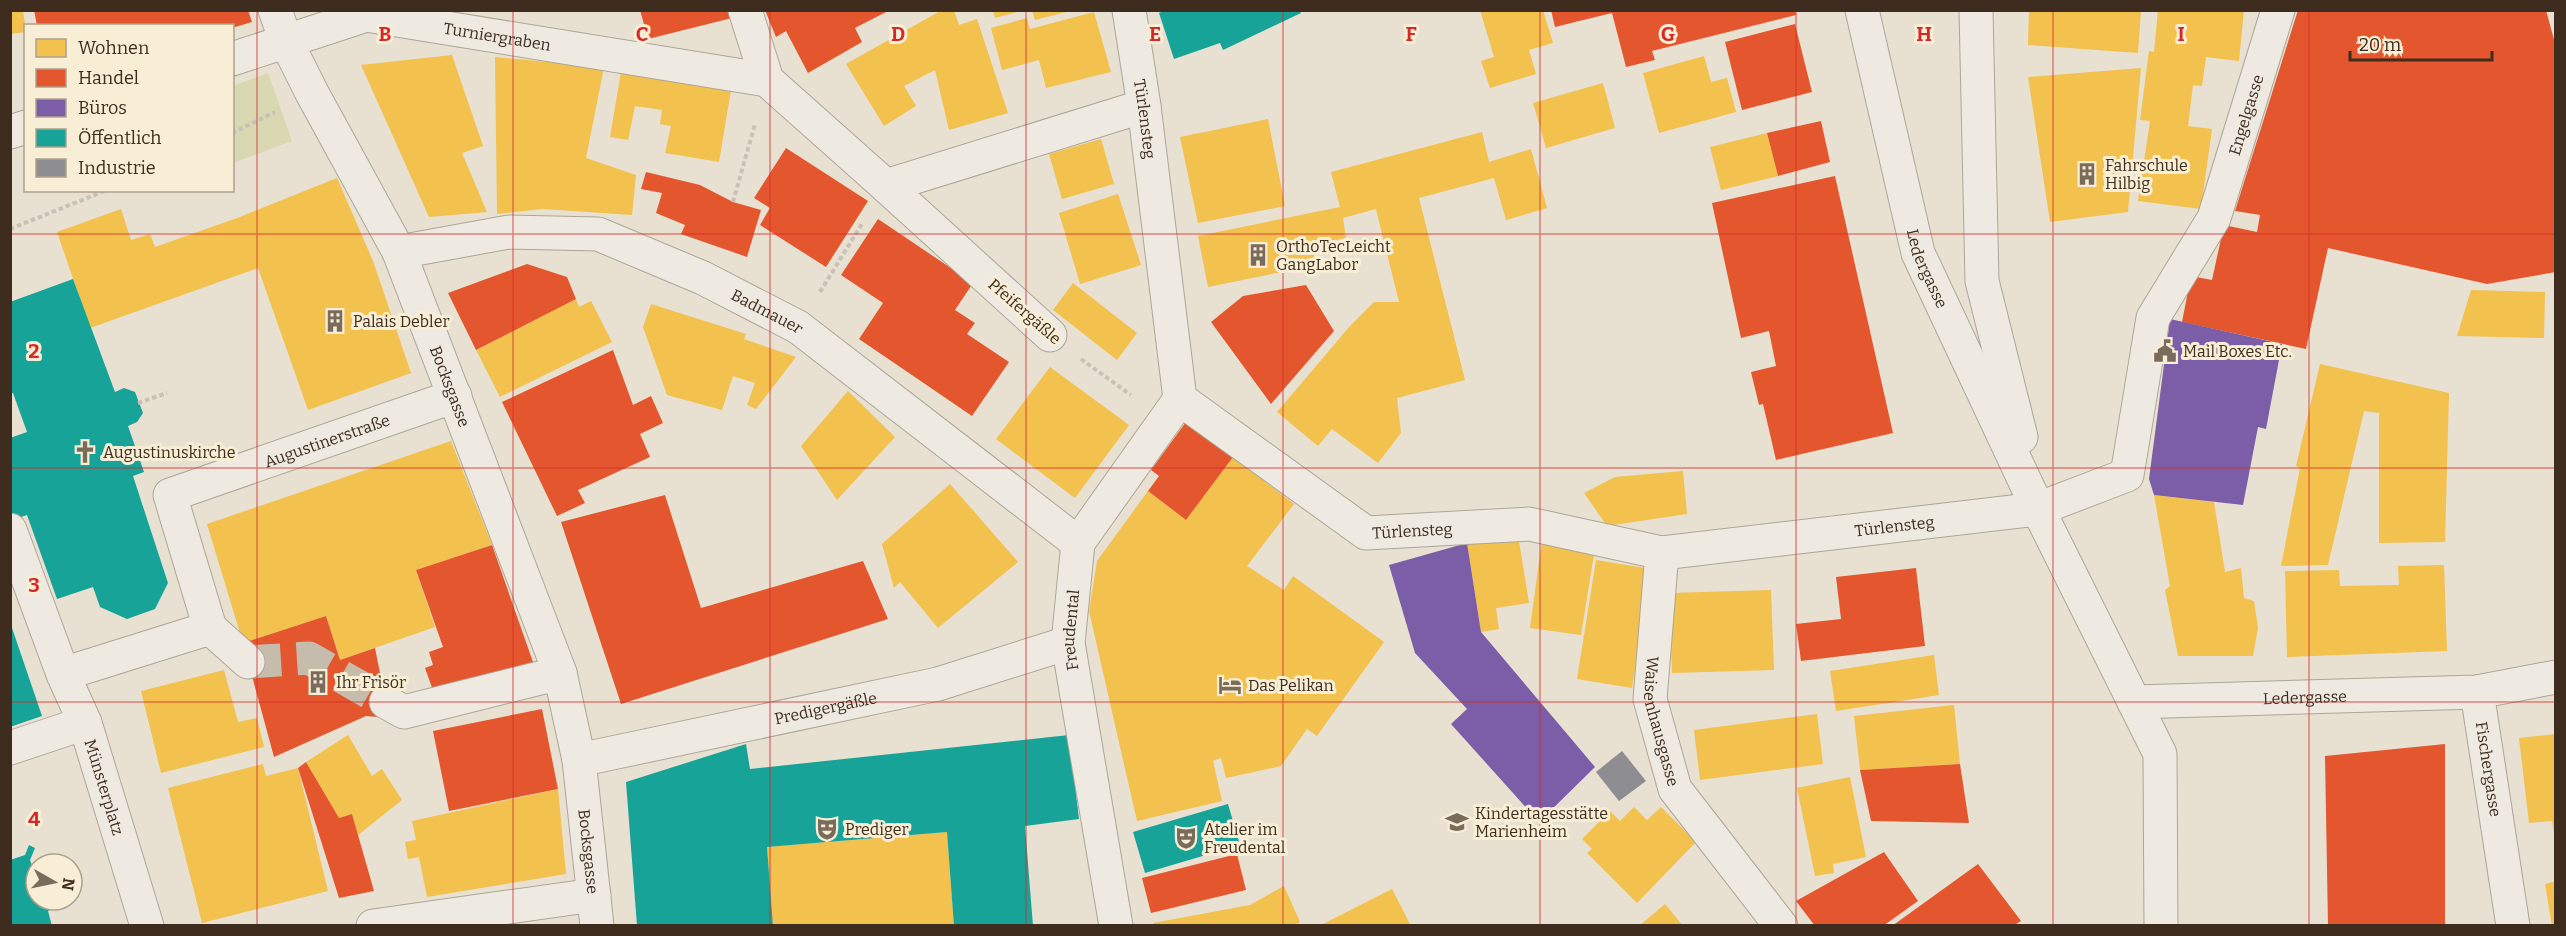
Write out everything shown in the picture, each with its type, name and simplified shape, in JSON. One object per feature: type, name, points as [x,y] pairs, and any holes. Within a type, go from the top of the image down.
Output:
[{"type":"street","name":"Bocksgasse","points":[[275,10],[286,41],[399,252],[560,673],[579,760],[595,910]]},
{"type":"street","points":[[745,10],[767,80]]},
{"type":"street","name":"Türlensteg","points":[[1129,10],[1144,106],[1180,399],[1366,533],[1529,524],[1662,553],[2038,509]]},
{"type":"street","name":"Ledergasse","points":[[1862,10],[1918,253],[2038,509],[2160,754],[2161,926]]},
{"type":"street","name":"Ledergasse","points":[[1976,10],[1982,281],[2038,509]]},
{"type":"street","name":"Engelgasse","points":[[2038,509],[2127,475],[2153,318],[2214,218],[2278,10]]},
{"type":"street","name":"Turniergraben","points":[[234,58],[366,15],[767,80]]},
{"type":"street","name":"Pfeifergäßle","points":[[767,80],[1050,335]]},
{"type":"street","points":[[886,186],[1144,106]]},
{"type":"street","name":"Badmauer","points":[[399,252],[509,232],[598,234],[703,278],[798,327],[1078,543]]},
{"type":"street","name":"Augustinerstraße","points":[[210,628],[170,495],[455,396]]},
{"type":"street","name":"Freudental","points":[[1116,926],[1068,643],[1078,543],[1180,399]]},
{"type":"street","points":[[10,530],[63,675],[85,723]]},
{"type":"street","name":"Waisenhausgasse","points":[[1662,553],[1650,699],[1675,789],[1781,926]]},
{"type":"street","points":[[63,675],[210,628],[248,662]]},
{"type":"street","name":"Predigergäßle","points":[[579,760],[938,684],[1068,643]]},
{"type":"street","points":[[386,702],[404,712],[560,673]]},
{"type":"street","points":[[2477,692],[2556,677]]},
{"type":"street","name":"Ledergasse","points":[[2134,702],[2477,692]]},
{"type":"street","name":"Fischergasse","points":[[2477,692],[2512,926]]},
{"type":"street","name":"Münsterplatz","points":[[10,748],[85,723],[147,926]]},
{"type":"street","points":[[373,926],[595,910]]},
{"type":"path","points":[[733,202],[767,80]]},
{"type":"path","points":[[798,327],[886,186]]},
{"type":"path","points":[[10,229],[102,192]]},
{"type":"path","name":"Pfeifergäßle","points":[[1050,335],[1138,401],[1180,399]]},
{"type":"path","points":[[138,403],[166,393]]},
{"type":"green space","points":[[268,73],[292,141],[234,163],[234,86]]},
{"type":"building: Wohnen","points":[[10,10],[23,10],[24,32],[10,34]]},
{"type":"building: Wohnen","points":[[942,10],[954,10],[959,25],[977,19],[1008,113],[949,130],[935,70],[904,86],[916,106],[884,126],[846,64]]},
{"type":"building: Wohnen","points":[[993,10],[1021,10],[1021,11],[995,18]]},
{"type":"building: Wohnen","points":[[1032,10],[1069,10],[1070,11],[1035,20]]},
{"type":"building: Wohnen","points":[[1480,10],[1543,10],[1553,43],[1529,50],[1536,74],[1490,88],[1481,61],[1494,57]]},
{"type":"building: Wohnen","points":[[2029,10],[2141,10],[2138,53],[2028,45]]},
{"type":"building: Wohnen","points":[[2158,10],[2244,10],[2239,61],[2206,57],[2202,86],[2193,85],[2188,126],[2212,129],[2201,209],[2138,201],[2150,121],[2140,120],[2149,51],[2154,52]]},
{"type":"building: Wohnen","points":[[1094,12],[1111,72],[1046,88],[1039,60],[1002,70],[991,28],[1027,18],[1030,29]]},
{"type":"building: Wohnen","points":[[452,55],[483,146],[462,153],[487,212],[429,217],[361,65]]},
{"type":"building: Wohnen","points":[[1704,56],[1711,82],[1727,78],[1736,112],[1659,133],[1643,73]]},
{"type":"building: Wohnen","points":[[495,57],[604,67],[586,158],[636,175],[632,215],[543,209],[497,214]]},
{"type":"building: Wohnen","points":[[2141,68],[2128,212],[2050,222],[2028,77]]},
{"type":"building: Wohnen","points":[[621,72],[731,90],[719,162],[665,153],[671,126],[660,124],[662,110],[635,106],[628,140],[610,137]]},
{"type":"building: Wohnen","points":[[1603,83],[1615,128],[1546,148],[1533,103]]},
{"type":"building: Wohnen","points":[[1268,119],[1285,206],[1198,223],[1180,137]]},
{"type":"building: Wohnen","points":[[1482,132],[1489,162],[1531,149],[1547,208],[1506,220],[1494,178],[1419,198],[1465,380],[1397,398],[1401,433],[1378,463],[1332,429],[1318,446],[1277,412],[1350,326],[1374,302],[1399,302],[1376,209],[1343,218],[1346,238],[1312,245],[1316,265],[1208,287],[1198,236],[1340,207],[1331,172]]},
{"type":"building: Wohnen","points":[[1767,133],[1778,176],[1721,190],[1710,147]]},
{"type":"building: Wohnen","points":[[1101,139],[1114,184],[1062,199],[1049,154]]},
{"type":"building: Wohnen","name":"Palais Debler","points":[[337,178],[373,261],[411,373],[308,410],[258,268],[90,328],[57,232],[121,209],[131,240],[150,234],[155,247],[240,217]]},
{"type":"building: Wohnen","points":[[1118,194],[1141,265],[1080,284],[1059,213]]},
{"type":"building: Wohnen","points":[[1073,283],[1137,333],[1117,360],[1053,310]]},
{"type":"building: Wohnen","points":[[2471,290],[2545,292],[2544,338],[2457,336]]},
{"type":"building: Wohnen","points":[[576,299],[579,307],[591,301],[612,342],[500,397],[476,350]]},
{"type":"building: Wohnen","points":[[651,304],[746,334],[744,339],[796,357],[756,409],[747,405],[755,383],[733,376],[722,410],[667,395],[643,327]]},
{"type":"building: Wohnen","points":[[2320,364],[2449,393],[2445,542],[2379,543],[2379,413],[2364,411],[2328,565],[2281,566],[2300,468],[2296,466]]},
{"type":"building: Wohnen","points":[[1050,367],[1129,425],[1075,498],[996,439]]},
{"type":"building: Wohnen","points":[[848,391],[895,437],[837,500],[801,446]]},
{"type":"building: Wohnen","points":[[451,441],[492,545],[416,570],[435,627],[340,660],[326,616],[243,643],[207,524]]},
{"type":"building: Wohnen","name":"Das Pelikan","points":[[1233,457],[1294,504],[1247,566],[1284,590],[1293,576],[1384,642],[1317,736],[1307,729],[1281,766],[1226,778],[1221,758],[1213,761],[1222,801],[1137,821],[1089,611],[1097,561],[1148,491],[1186,520]]},
{"type":"building: Wohnen","points":[[1683,471],[1687,514],[1607,526],[1584,493],[1615,477]]},
{"type":"building: Wohnen","points":[[950,484],[1018,562],[938,628],[900,582],[894,588],[882,544]]},
{"type":"building: Wohnen","points":[[2154,495],[2214,502],[2225,572],[2241,568],[2244,598],[2254,601],[2258,628],[2253,656],[2178,656],[2165,590],[2170,586]]},
{"type":"building: Wohnen","points":[[1518,535],[1529,603],[1496,608],[1499,629],[1481,632],[1467,543]]},
{"type":"building: Wohnen","points":[[1542,540],[1595,548],[1581,635],[1530,628]]},
{"type":"building: Wohnen","points":[[1596,560],[1651,569],[1632,688],[1577,679]]},
{"type":"building: Wohnen","points":[[2444,565],[2447,651],[2287,657],[2285,571],[2339,570],[2340,586],[2399,585],[2398,566]]},
{"type":"building: Wohnen","points":[[1771,590],[1774,670],[1672,673],[1669,593]]},
{"type":"building: Wohnen","points":[[1934,655],[1939,695],[1836,711],[1830,671]]},
{"type":"building: Wohnen","points":[[224,670],[238,722],[257,718],[264,747],[161,773],[141,691]]},
{"type":"building: Wohnen","points":[[1954,705],[1960,764],[1860,770],[1854,716]]},
{"type":"building: Wohnen","points":[[1817,714],[1823,764],[1700,780],[1694,730]]},
{"type":"building: Wohnen","points":[[2556,734],[2556,834],[2554,834],[2552,821],[2529,823],[2519,738]]},
{"type":"building: Wohnen","points":[[348,735],[372,776],[382,769],[402,800],[358,835],[352,814],[339,818],[306,762]]},
{"type":"building: Wohnen","points":[[263,764],[266,776],[298,768],[328,891],[202,923],[168,788]]},
{"type":"building: Wohnen","points":[[1850,777],[1866,857],[1833,864],[1834,873],[1815,876],[1797,788]]},
{"type":"building: Wohnen","points":[[558,789],[566,874],[427,897],[419,857],[408,859],[405,842],[416,840],[412,821]]},
{"type":"building: Wohnen","points":[[1634,807],[1647,820],[1661,807],[1696,842],[1637,903],[1587,853],[1592,849],[1582,839],[1610,811],[1620,821]]},
{"type":"building: Wohnen","points":[[947,832],[954,926],[773,926],[767,847]]},
{"type":"building: Wohnen","points":[[2556,881],[2556,925],[2552,926],[2545,884]]},
{"type":"building: Wohnen","points":[[1284,886],[1300,922],[1294,926],[1154,926],[1153,923],[1250,905]]},
{"type":"building: Wohnen","points":[[1392,889],[1411,926],[1319,926]]},
{"type":"building: Wohnen","points":[[1665,904],[1683,926],[1639,926]]},
{"type":"building: Handel","points":[[34,10],[248,10],[252,22],[234,27],[234,24],[37,24]]},
{"type":"building: Handel","points":[[640,10],[730,10],[732,18],[648,39]]},
{"type":"building: Handel","points":[[765,10],[890,10],[855,28],[862,42],[808,73],[786,31],[776,37]]},
{"type":"building: Handel","points":[[1551,10],[1795,10],[1796,15],[1652,51],[1655,60],[1626,67],[1612,13],[1555,27]]},
{"type":"building: Handel","points":[[2298,10],[2546,10],[2556,47],[2556,272],[2487,284],[2328,248],[2306,349],[2182,322],[2191,276],[2212,280],[2224,225],[2257,232],[2260,215],[2235,211]]},
{"type":"building: Handel","points":[[1795,24],[1812,92],[1742,110],[1725,42]]},
{"type":"building: Handel","points":[[1821,121],[1830,162],[1778,176],[1767,133]]},
{"type":"building: Handel","points":[[786,148],[868,201],[826,267],[760,225],[770,208],[754,198]]},
{"type":"building: Handel","points":[[646,172],[700,185],[733,202],[761,210],[747,257],[681,234],[685,225],[656,213],[662,193],[641,189]]},
{"type":"building: Handel","points":[[1835,176],[1893,433],[1776,460],[1763,404],[1759,405],[1751,372],[1776,366],[1769,331],[1741,338],[1712,203]]},
{"type":"building: Handel","points":[[878,219],[973,283],[955,310],[975,323],[967,334],[1009,362],[972,416],[859,339],[883,303],[841,275]]},
{"type":"building: Handel","points":[[527,264],[567,277],[576,299],[476,350],[448,293]]},
{"type":"building: Handel","points":[[1306,285],[1334,331],[1271,404],[1211,322],[1243,296]]},
{"type":"building: Handel","points":[[613,350],[633,405],[651,396],[663,423],[640,434],[650,457],[578,490],[585,503],[557,516],[502,402]]},
{"type":"building: Handel","points":[[1186,422],[1233,457],[1186,520],[1148,491],[1159,476],[1151,470]]},
{"type":"building: Handel","points":[[665,495],[701,608],[863,561],[888,619],[621,704],[561,522]]},
{"type":"building: Handel","points":[[492,545],[533,662],[435,696],[425,668],[433,665],[429,652],[443,647],[416,570]]},
{"type":"building: Handel","points":[[1916,568],[1925,646],[1801,661],[1796,624],[1841,619],[1836,577]]},
{"type":"building: Handel","name":"Ihr Frisör","points":[[326,616],[340,660],[375,648],[389,718],[366,716],[274,757],[243,643]]},
{"type":"building: Handel","points":[[542,709],[558,789],[449,811],[433,731]]},
{"type":"building: Handel","points":[[2445,744],[2445,926],[2328,926],[2325,756]]},
{"type":"building: Handel","points":[[306,762],[339,818],[352,814],[374,891],[339,898],[298,768]]},
{"type":"building: Handel","points":[[1960,764],[1969,823],[1871,821],[1860,770]]},
{"type":"building: Handel","points":[[1884,852],[1918,901],[1883,926],[1815,926],[1796,901]]},
{"type":"building: Handel","points":[[1237,854],[1246,890],[1151,913],[1142,878]]},
{"type":"building: Handel","points":[[1978,864],[2021,921],[2013,926],[1892,926]]},
{"type":"building: Büros","points":[[2170,319],[2282,344],[2266,429],[2258,427],[2243,505],[2154,495],[2149,479]]},
{"type":"building: Büros","points":[[1467,543],[1481,632],[1595,767],[1539,822],[1451,724],[1467,709],[1415,653],[1389,565]]},
{"type":"building: Öffentlich","points":[[1166,10],[1299,10],[1301,13],[1223,50],[1220,43],[1174,59],[1159,13]]},
{"type":"building: Öffentlich","name":"Augustinuskirche","points":[[73,279],[115,392],[124,388],[135,392],[143,413],[137,422],[128,426],[144,472],[133,476],[168,583],[155,609],[127,619],[100,607],[93,587],[57,599],[27,515],[10,521],[10,438],[27,432],[13,393],[10,393],[10,302]]},
{"type":"building: Öffentlich","points":[[10,626],[42,716],[10,727]]},
{"type":"building: Öffentlich","name":"Prediger","points":[[1069,735],[1079,819],[1025,826],[1033,926],[954,926],[947,832],[767,847],[773,926],[637,926],[626,782],[746,744],[750,769]]},
{"type":"building: Öffentlich","name":"Atelier im Freudental","points":[[1228,804],[1240,845],[1145,873],[1133,832]]},
{"type":"building: Öffentlich","points":[[29,845],[35,848],[33,852],[26,852]]},
{"type":"building: Öffentlich","points":[[24,855],[24,912],[48,912],[52,926],[10,926],[10,860]]},
{"type":"building: Industrie","points":[[1622,751],[1646,781],[1619,801],[1596,772]]},
{"type":"tunnel","points":[[248,662],[309,658],[386,702]]},
{"type":"place","name":"Fahrschule Hilbig","points":[[2087,174]]},
{"type":"place","name":"OrthoTecLeicht GangLabor","points":[[1258,255]]},
{"type":"place","name":"Palais Debler","points":[[335,321]]},
{"type":"place","name":"Mail Boxes Etc.","points":[[2165,351]]},
{"type":"place","name":"Augustinuskirche","points":[[85,452]]},
{"type":"place","name":"Ihr Frisör","points":[[318,682]]},
{"type":"place","name":"Das Pelikan","points":[[1230,685]]},
{"type":"place","name":"Kindertagesstätte Marienheim","points":[[1457,822]]},
{"type":"place","name":"Prediger","points":[[827,829]]},
{"type":"place","name":"Atelier im Freudental","points":[[1186,838]]}]
